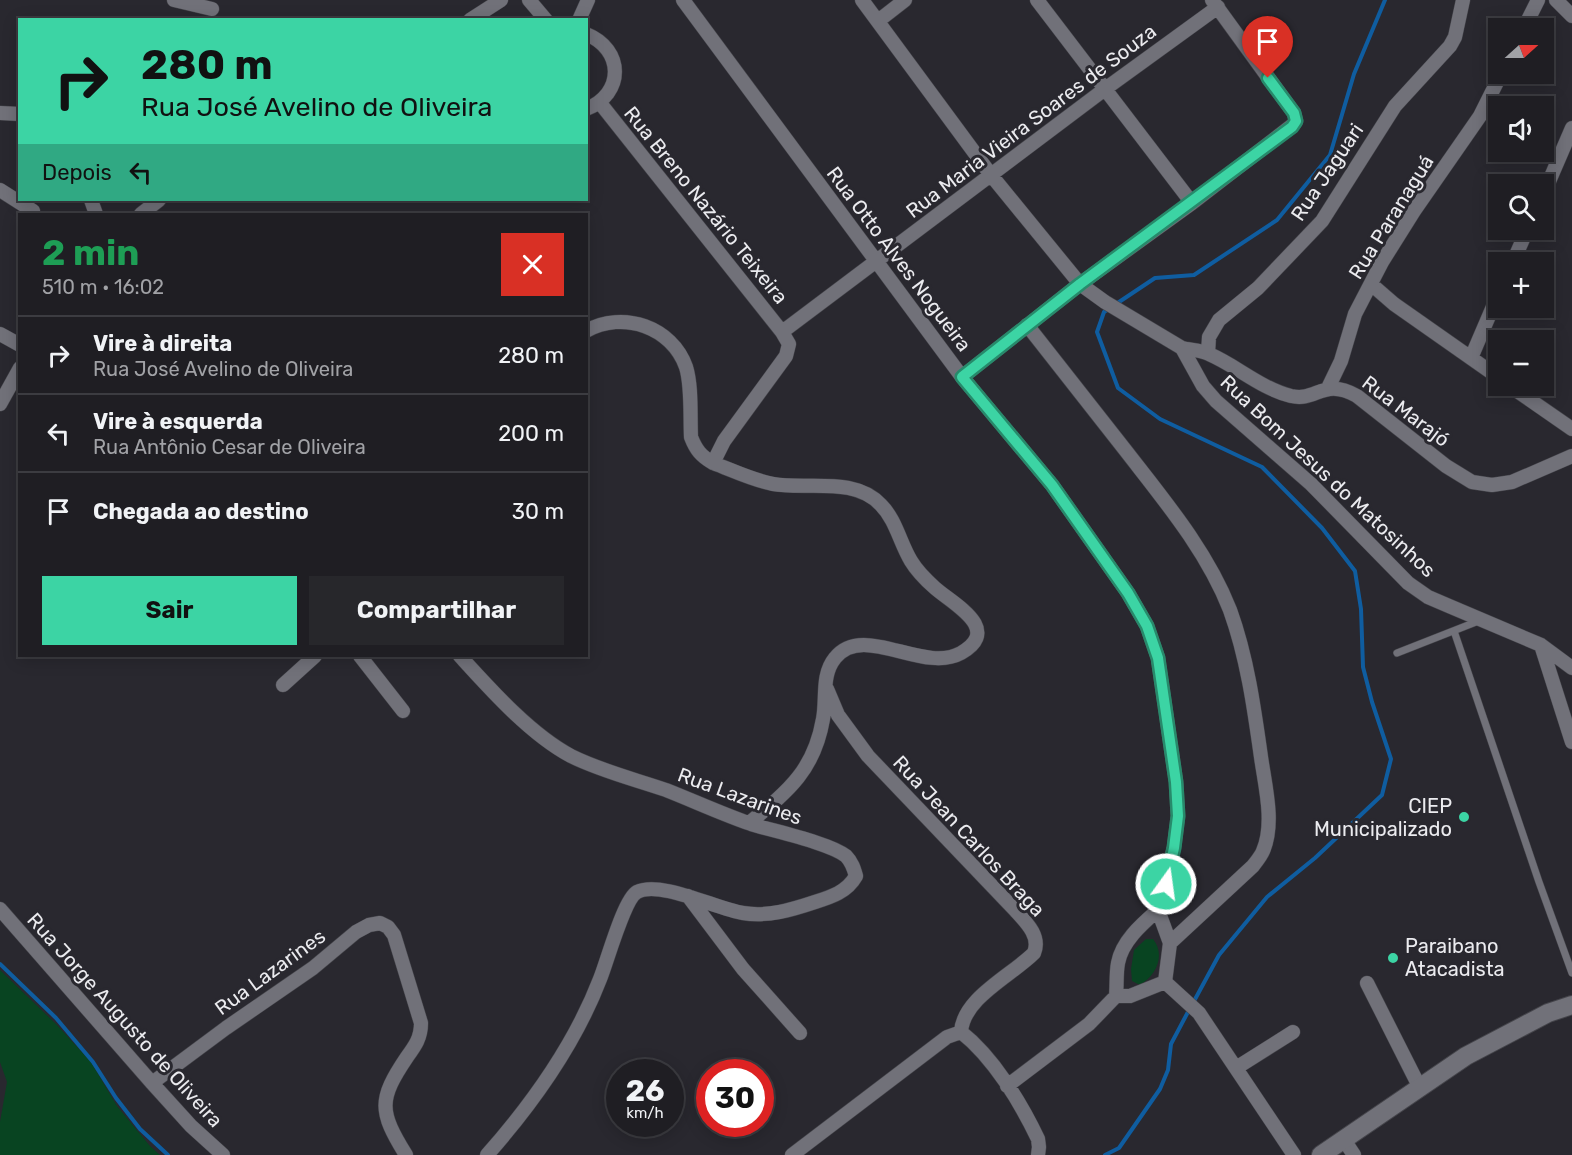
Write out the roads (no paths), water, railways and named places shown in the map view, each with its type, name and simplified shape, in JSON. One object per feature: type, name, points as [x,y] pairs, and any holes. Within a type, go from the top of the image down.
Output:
[{"type":"main road","points":[[1321,1155],[1349,1147],[1420,1089],[1466,1056],[1548,1013],[1572,1005]]},
{"type":"street","points":[[174,0],[212,10]]},
{"type":"street","points":[[473,18],[501,0]]},
{"type":"street","points":[[529,0],[544,18]]},
{"type":"street","points":[[580,18],[588,0]]},
{"type":"street","name":"Rua Otto Alves Nogueira","points":[[683,0],[962,377],[1052,485],[1122,584],[1147,626],[1160,668],[1176,782],[1178,816],[1174,848],[1158,910]]},
{"type":"street","name":"Rua Bom Jesus do Matosinhos","points":[[862,0],[991,175],[1080,284],[1105,302],[1182,348],[1203,386],[1216,401],[1311,483],[1408,583],[1428,597],[1541,645],[1572,668]]},
{"type":"street","points":[[878,21],[905,0]]},
{"type":"street","points":[[1037,0],[1192,203]]},
{"type":"street","name":"Rua Jaguari","points":[[1208,353],[1209,337],[1219,320],[1264,282],[1322,221],[1395,106],[1450,46],[1458,26],[1463,0]]},
{"type":"street","points":[[1529,18],[1538,0]]},
{"type":"street","points":[[1556,0],[1572,16]]},
{"type":"street","points":[[962,377],[1080,284],[1292,127],[1296,121],[1294,113],[1215,4]]},
{"type":"street","name":"Rua Maria Vieira Soares de Souza","points":[[782,332],[1215,4]]},
{"type":"street","name":"Rua Breno Nazário Teixeira","points":[[588,35],[597,38],[606,47],[613,58],[615,70],[614,83],[609,94],[600,103],[588,108]]},
{"type":"street","name":"Rua Paranaguá","points":[[1328,388],[1341,361],[1355,314],[1382,262],[1414,211],[1480,116],[1496,84]]},
{"type":"street","name":"Rua Breno Nazário Teixeira","points":[[600,103],[782,332]]},
{"type":"street","points":[[0,113],[18,114]]},
{"type":"street","points":[[1554,174],[1568,148],[1572,128]]},
{"type":"street","points":[[0,190],[33,211]]},
{"type":"street","points":[[142,213],[158,201]]},
{"type":"street","points":[[1371,284],[1394,304],[1488,370]]},
{"type":"street","points":[[1471,358],[1488,318]]},
{"type":"street","points":[[588,330],[609,322],[623,322],[637,324],[666,337],[680,353],[687,370],[692,437],[694,447],[701,456],[713,463],[772,483],[857,489],[871,495],[893,521],[906,552],[915,566],[936,589],[965,611],[975,624],[977,631],[975,639],[969,647],[946,659],[930,659],[874,645],[859,645],[846,649],[836,657],[829,669],[825,685],[824,717],[818,744],[808,766],[779,799],[749,824]]},
{"type":"street","points":[[1027,325],[1149,480],[1194,542],[1214,574],[1242,647],[1254,708],[1268,805],[1268,832],[1263,852],[1253,866],[1170,943]]},
{"type":"street","points":[[713,463],[724,441],[786,356],[789,344],[782,332]]},
{"type":"street","points":[[0,334],[18,344]]},
{"type":"street","points":[[1182,348],[1208,353],[1274,391],[1295,397],[1328,388]]},
{"type":"street","points":[[0,404],[18,372]]},
{"type":"street","name":"Rua Marajó","points":[[1328,388],[1344,389],[1357,396],[1446,466],[1472,482],[1491,485],[1512,482],[1572,456]]},
{"type":"street","points":[[1524,396],[1572,429]]},
{"type":"street","points":[[1541,645],[1572,742]]},
{"type":"street","points":[[283,686],[314,657]]},
{"type":"street","points":[[361,657],[403,711]]},
{"type":"street","name":"Rua Lazarines","points":[[461,657],[517,715],[547,741],[570,755],[593,766],[667,791],[749,824],[830,848],[845,855],[853,865],[856,876],[842,892],[787,911],[766,914],[744,913],[688,896],[651,888],[640,890],[633,895],[627,903],[608,960],[584,1018],[564,1052],[507,1132],[487,1155]]},
{"type":"street","name":"Rua Jean Carlos Braga","points":[[825,685],[838,715],[868,756],[1021,916],[1033,932],[1036,940],[1034,953],[973,1004],[962,1022],[961,1032]]},
{"type":"street","points":[[688,896],[742,969],[800,1033]]},
{"type":"street","points":[[1007,1086],[1089,1024],[1116,996],[1118,961],[1129,939],[1158,910],[1170,943],[1165,982]]},
{"type":"street","name":"Rua Jorge Augusto de Oliveira","points":[[2,914],[191,1126],[223,1155]]},
{"type":"street","name":"Rua Lazarines","points":[[152,1083],[313,968],[356,932],[369,925],[380,923],[388,927],[394,935],[421,1023],[421,1033],[417,1043],[392,1080],[385,1103],[389,1128],[406,1155]]},
{"type":"street","points":[[1116,996],[1130,996],[1165,982]]},
{"type":"street","points":[[1165,982],[1199,1013],[1294,1155]]},
{"type":"street","points":[[1367,983],[1420,1089]]},
{"type":"street","points":[[792,1155],[947,1037],[961,1032],[977,1046],[1007,1086],[1038,1139],[1040,1147],[1038,1155]]},
{"type":"street","points":[[1236,1068],[1293,1032]]},
{"type":"lane","points":[[1397,653],[1483,619]]},
{"type":"lane","points":[[1455,631],[1572,974]]},
{"type":"waterway","points":[[1116,304],[1155,278],[1194,275],[1277,220],[1330,155],[1354,74],[1385,0]]},
{"type":"waterway","points":[[1110,308],[1104,312],[1097,332],[1118,388],[1160,419],[1262,467],[1322,528],[1355,571],[1361,609],[1363,667],[1391,759],[1382,795],[1315,858],[1267,897],[1219,955],[1193,1003]]},
{"type":"waterway","points":[[0,964],[56,1018],[93,1062],[116,1098],[140,1129],[168,1155]]},
{"type":"waterway","points":[[1105,1155],[1119,1148],[1160,1089],[1168,1070],[1171,1044],[1189,1010]]},
{"type":"place","name":"CIEP Municipalizado","points":[[1464,817]]},
{"type":"place","name":"Paraibano Atacadista","points":[[1393,958]]}]
